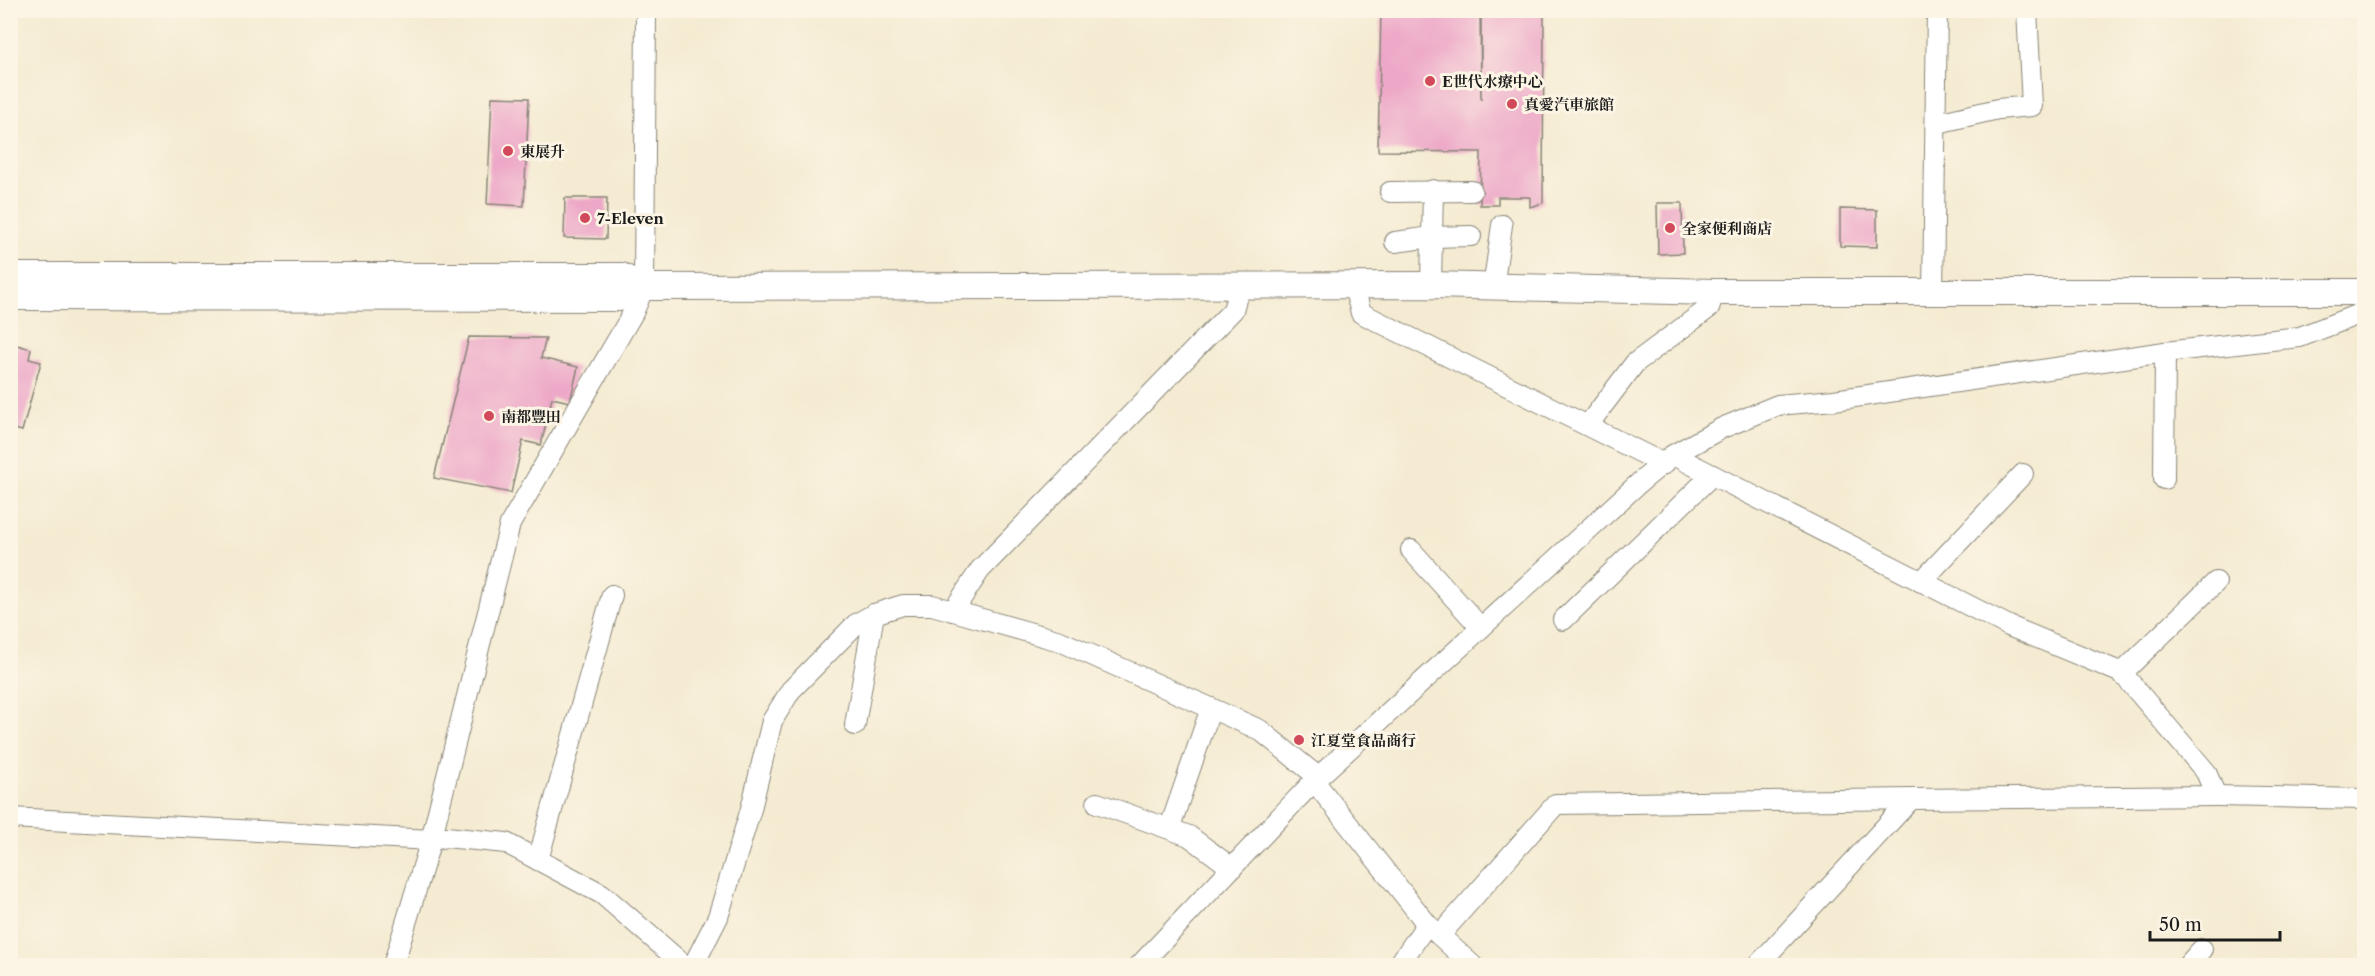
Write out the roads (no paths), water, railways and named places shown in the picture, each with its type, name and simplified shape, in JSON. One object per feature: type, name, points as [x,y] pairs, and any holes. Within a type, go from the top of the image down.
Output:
[{"type":"main road","points":[[10,276],[621,276],[644,287]]},
{"type":"main road","points":[[10,297],[619,298],[644,287],[1353,287],[1431,285],[1714,292],[2364,292]]},
{"type":"street","points":[[393,966],[431,840],[510,524],[633,312],[644,287],[646,10]]},
{"type":"street","points":[[1933,293],[1937,10]]},
{"type":"street","points":[[1937,123],[1998,109],[2032,106],[2027,10]]},
{"type":"street","points":[[1431,285],[1433,190]]},
{"type":"street","points":[[1390,192],[1472,191]]},
{"type":"street","points":[[1493,288],[1502,225]]},
{"type":"street","points":[[1395,242],[1432,237],[1471,236]]},
{"type":"street","points":[[953,611],[980,570],[1233,310],[1240,286]]},
{"type":"street","points":[[1353,287],[1361,313],[1588,425],[1669,460],[1712,475],[2009,626],[2122,673],[2206,772],[2216,796]]},
{"type":"street","points":[[1588,425],[1635,363],[1709,308],[1714,292]]},
{"type":"street","points":[[1138,966],[1316,779],[1639,483],[1669,460],[1722,428],[1778,405],[1834,400],[2165,352],[2301,337],[2364,312]]},
{"type":"street","points":[[2164,479],[2165,352]]},
{"type":"street","points":[[1922,582],[2023,474]]},
{"type":"street","points":[[1563,620],[1712,475]]},
{"type":"street","points":[[1411,550],[1482,628]]},
{"type":"street","points":[[2122,673],[2216,582]]},
{"type":"street","points":[[538,860],[612,595]]},
{"type":"street","points":[[693,966],[718,917],[751,809],[772,721],[791,690],[855,624],[874,614],[903,605],[932,605],[1060,641],[1260,730],[1316,779],[1434,930],[1473,966]]},
{"type":"street","points":[[855,725],[874,614]]},
{"type":"street","points":[[1170,827],[1211,708]]},
{"type":"street","points":[[1398,966],[1556,804],[2216,796],[2364,799]]},
{"type":"street","points":[[1757,966],[1911,799]]},
{"type":"street","points":[[1097,803],[1170,827],[1189,836],[1232,868]]},
{"type":"street","points":[[10,818],[431,840],[446,837],[506,843],[602,894],[685,966]]},
{"type":"street","points":[[2187,966],[2202,949]]},
{"type":"place","name":"E世代水療中心","points":[[1430,81]]},
{"type":"place","name":"真愛汽車旅館","points":[[1512,104]]},
{"type":"place","name":"東展升","points":[[508,151]]},
{"type":"place","name":"7-Eleven","points":[[585,218]]},
{"type":"place","name":"全家便利商店","points":[[1670,228]]},
{"type":"place","name":"南都豐田","points":[[489,416]]},
{"type":"place","name":"江夏堂食品商行","points":[[1299,740]]}]
